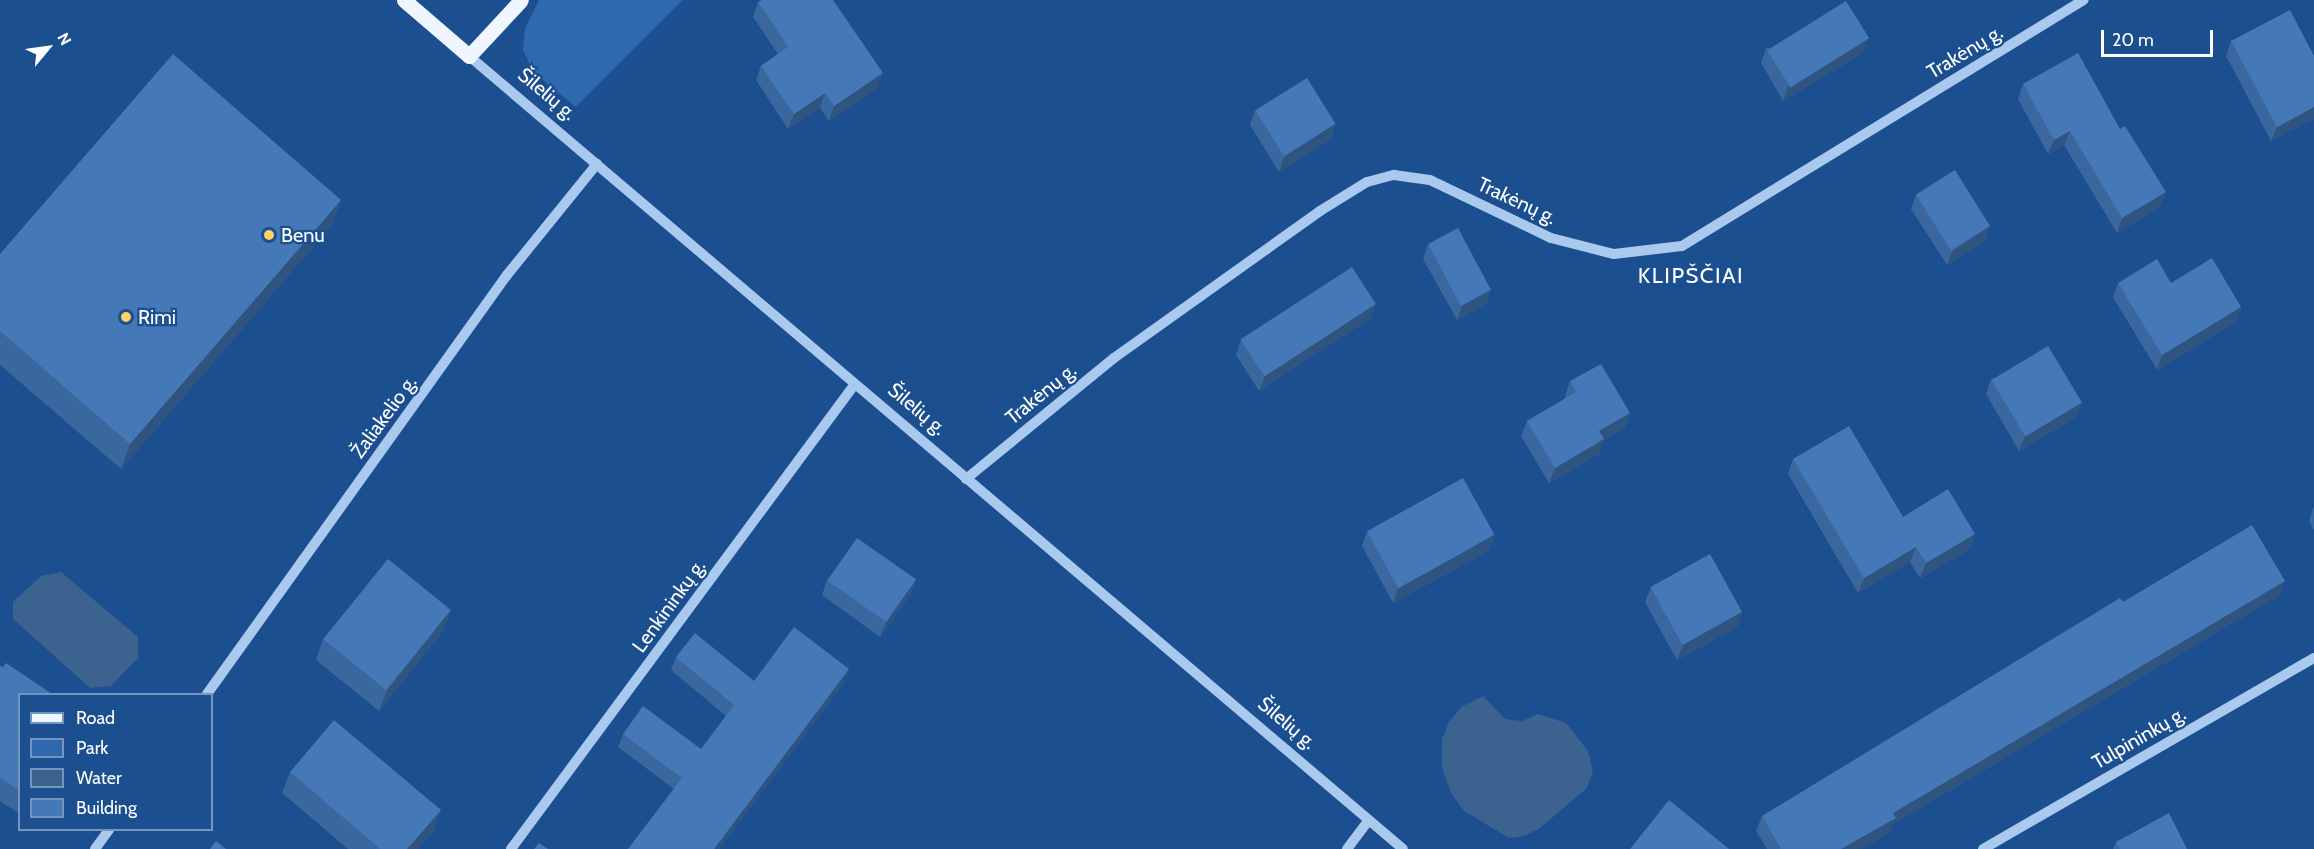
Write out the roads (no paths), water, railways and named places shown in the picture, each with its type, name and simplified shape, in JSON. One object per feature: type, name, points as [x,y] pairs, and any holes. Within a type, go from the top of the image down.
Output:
[{"type":"main road","name":"Šilelių g.","points":[[404,0],[470,56]]},
{"type":"main road","points":[[470,56],[521,0]]},
{"type":"street","name":"Trakėnų g.","points":[[966,478],[1114,358],[1320,211],[1367,182],[1394,176],[1430,180],[1551,237],[1614,254],[1682,246],[2084,0]]},
{"type":"street","name":"Šilelių g.","points":[[470,56],[1403,849]]},
{"type":"street","name":"Žaliakelio g.","points":[[208,693],[507,275],[597,164]]},
{"type":"street","name":"Lenkininkų g.","points":[[511,849],[855,384]]},
{"type":"street","name":"Tulpininkų g.","points":[[1983,849],[2314,658]]},
{"type":"street","points":[[1347,849],[1369,820]]},
{"type":"street","points":[[95,849],[108,831]]},
{"type":"water","points":[[61,572],[138,637],[138,658],[111,686],[90,688],[13,619],[13,602],[41,576]]},
{"type":"water","points":[[1483,696],[1505,719],[1522,721],[1538,714],[1566,723],[1588,751],[1593,771],[1587,788],[1540,828],[1524,836],[1509,838],[1464,811],[1451,793],[1442,768],[1442,739],[1449,722],[1461,707]]},
{"type":"place","name":"Benu","points":[[269,235]]},
{"type":"place","name":"Rimi","points":[[126,317]]},
{"type":"district","name":"KLIPŠČIAI","points":[[1691,276]]}]
